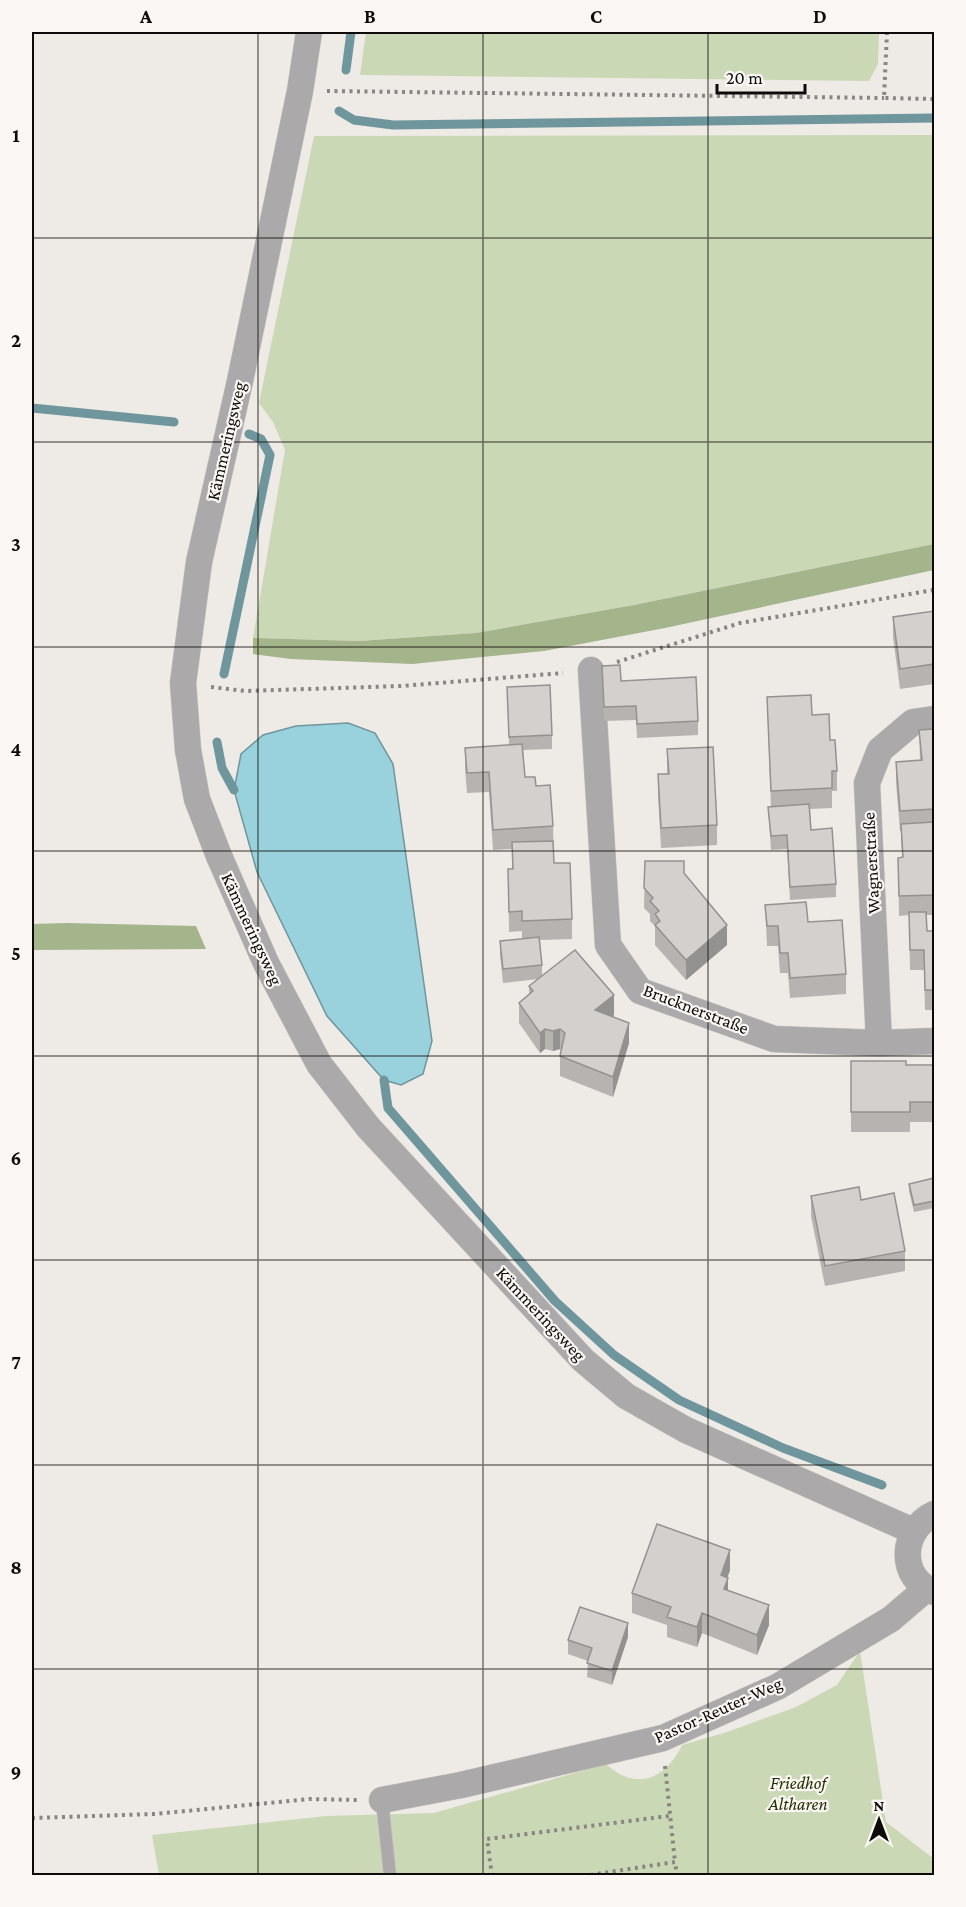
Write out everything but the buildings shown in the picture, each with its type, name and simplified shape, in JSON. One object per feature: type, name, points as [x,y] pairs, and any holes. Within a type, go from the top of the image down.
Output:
[{"type":"street","name":"Kämmeringsweg","points":[[309,32],[300,91],[240,381],[199,562],[183,683],[188,750],[197,799],[219,856],[266,963],[319,1064],[368,1127],[582,1360],[626,1396],[686,1430],[913,1532]]},
{"type":"street","name":"Brucknerstraße","points":[[591,670],[608,945],[640,991],[774,1039],[879,1043],[934,1041]]},
{"type":"street","name":"Wagnerstraße","points":[[879,1043],[867,783],[880,750],[913,722],[934,719]]},
{"type":"street","points":[[930,1591],[915,1578],[908,1563],[908,1546],[913,1532],[925,1519],[934,1514]]},
{"type":"street","name":"Pastor-Reuter-Weg","points":[[382,1800],[461,1785],[663,1738],[777,1687],[891,1619],[930,1591]]},
{"type":"lane","points":[[382,1800],[390,1875]]},
{"type":"path","points":[[884,98],[887,32]]},
{"type":"path","points":[[300,91],[934,99]]},
{"type":"path","points":[[183,683],[245,691],[400,686],[591,670],[740,622],[934,590]]},
{"type":"path","points":[[663,1738],[669,1816],[677,1875]]},
{"type":"path","points":[[32,1818],[154,1814],[309,1799],[382,1800]]},
{"type":"path","points":[[492,1875],[488,1839],[669,1816]]},
{"type":"path","points":[[583,1875],[675,1862]]},
{"type":"green space","points":[[366,32],[879,32],[878,64],[869,81],[360,75]]},
{"type":"green space","points":[[934,135],[934,544],[634,605],[476,633],[359,641],[253,638],[285,450],[273,422],[259,403],[314,136]]},
{"type":"green space","points":[[934,544],[934,570],[665,628],[544,651],[412,664],[291,659],[253,654],[253,638],[359,641],[476,633],[634,605]]},
{"type":"green space","points":[[32,924],[196,926],[206,949],[32,950]]},
{"type":"green space","name":"Friedhof Altharen","points":[[860,1651],[886,1822],[934,1859],[934,1875],[159,1875],[152,1835],[326,1816],[434,1813],[606,1764],[628,1778],[649,1778],[668,1766],[682,1745],[727,1732],[796,1707],[837,1685]]},
{"type":"water","points":[[348,723],[375,733],[393,764],[432,1041],[423,1074],[401,1085],[384,1080],[327,1016],[257,872],[234,790],[241,754],[263,735],[296,726]]},
{"type":"waterway","points":[[346,70],[351,32]]},
{"type":"waterway","points":[[339,111],[354,120],[393,125],[934,118]]},
{"type":"waterway","points":[[32,408],[174,422]]},
{"type":"waterway","points":[[224,674],[270,455],[261,439],[249,434]]},
{"type":"waterway","points":[[217,742],[222,768],[234,790]]},
{"type":"waterway","points":[[384,1080],[388,1108],[555,1301],[614,1355],[679,1400],[783,1448],[882,1485]]}]
